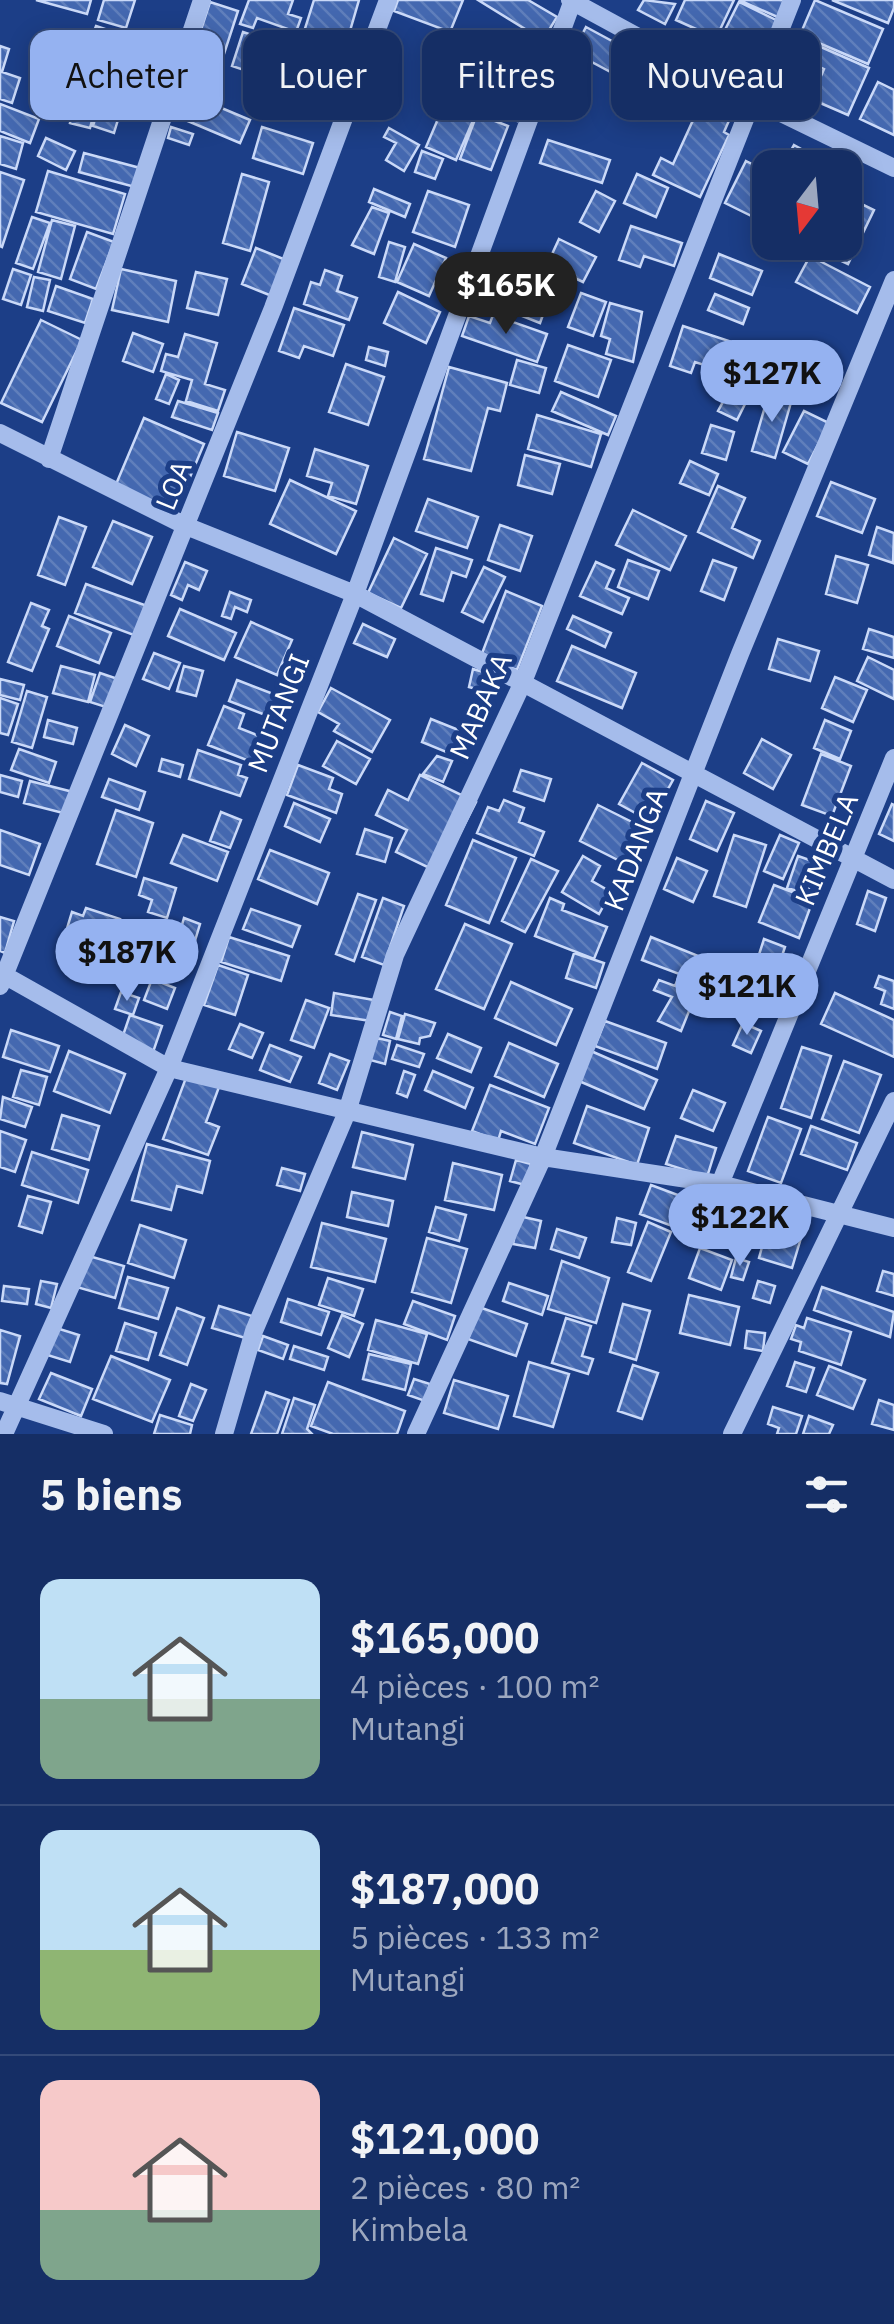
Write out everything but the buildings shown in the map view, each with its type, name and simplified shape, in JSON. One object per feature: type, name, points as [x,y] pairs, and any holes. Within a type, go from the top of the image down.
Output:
[{"type":"street","points":[[49,459],[202,0]]},
{"type":"street","name":"LOA","points":[[2,980],[186,526],[388,0]]},
{"type":"street","points":[[572,0],[626,30]]},
{"type":"street","name":"MUTANGI","points":[[4,1434],[7,1403],[169,1068],[354,594],[572,0]]},
{"type":"street","name":"MABAKA","points":[[780,30],[792,0]]},
{"type":"street","name":"MABAKA","points":[[224,1434],[254,1331],[347,1112],[395,955],[523,682],[744,120]]},
{"type":"street","points":[[794,120],[894,168]]},
{"type":"street","name":"KADANGA","points":[[416,1434],[543,1157],[894,280]]},
{"type":"street","points":[[0,432],[186,526],[354,594],[894,880]]},
{"type":"street","name":"KIMBELA","points":[[720,1184],[894,758]]},
{"type":"street","points":[[2,980],[169,1068],[543,1157],[720,1184],[894,1228]]},
{"type":"street","points":[[732,1434],[894,1101]]},
{"type":"street","points":[[7,1403],[104,1434]]}]
